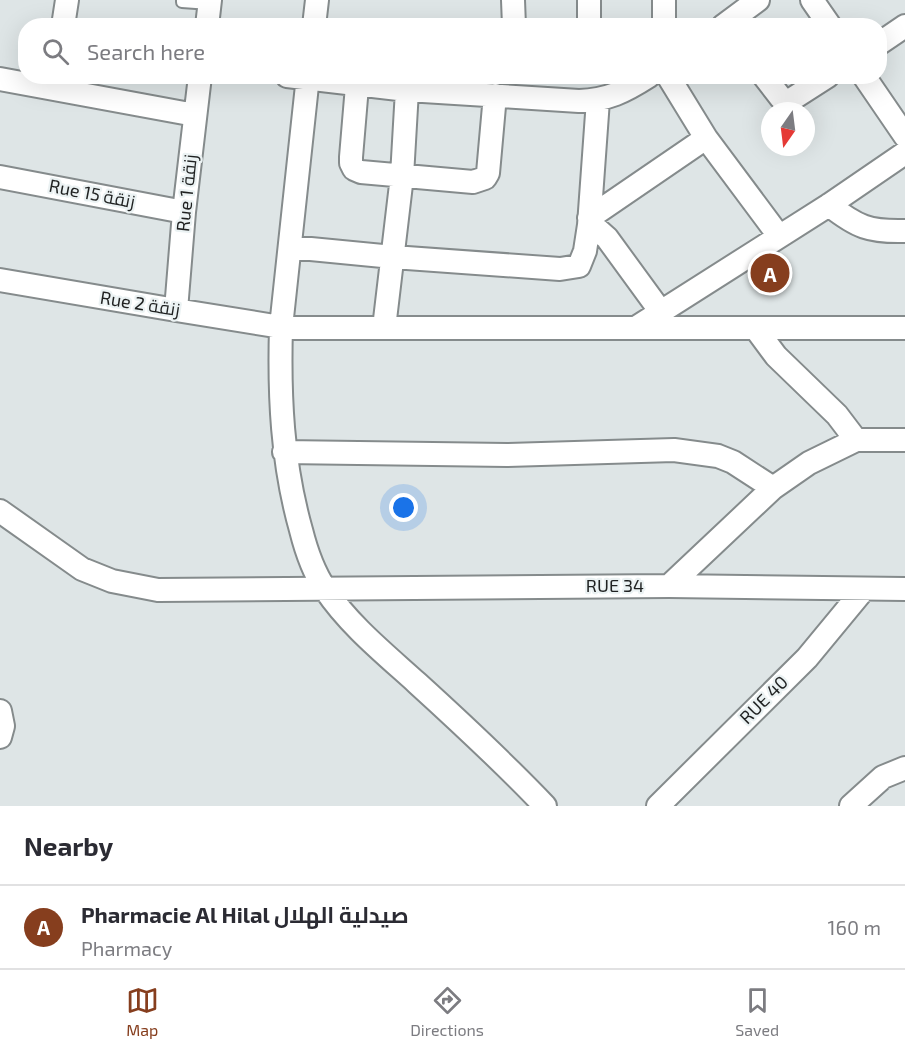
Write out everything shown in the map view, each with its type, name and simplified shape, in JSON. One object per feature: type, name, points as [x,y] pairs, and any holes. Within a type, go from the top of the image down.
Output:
[{"type":"street","points":[[64,18],[67,0]]},
{"type":"street","points":[[315,18],[317,0]]},
{"type":"street","points":[[513,0],[514,18]]},
{"type":"street","points":[[589,0],[589,18]]},
{"type":"street","points":[[664,0],[664,18]]},
{"type":"street","points":[[734,18],[758,0]]},
{"type":"street","points":[[812,0],[824,18]]},
{"type":"street","points":[[887,38],[905,26]]},
{"type":"street","points":[[0,79],[18,80]]},
{"type":"street","points":[[63,84],[195,115]]},
{"type":"street","name":"Rue 1 زنقة","points":[[176,310],[184,212],[199,84]]},
{"type":"street","points":[[300,84],[290,247],[281,327],[281,379],[284,452],[308,554],[324,588],[372,642],[498,756],[545,806]]},
{"type":"street","points":[[344,84],[407,90],[508,89],[558,100],[598,100],[627,90],[636,84]]},
{"type":"street","points":[[674,84],[706,138],[779,236]]},
{"type":"street","points":[[770,84],[781,98],[789,101],[816,84]]},
{"type":"street","points":[[869,84],[905,136]]},
{"type":"street","points":[[357,86],[352,166],[357,171],[473,182],[485,178],[508,89]]},
{"type":"street","points":[[384,328],[402,176],[407,90]]},
{"type":"street","points":[[290,247],[560,270],[579,266],[583,259],[589,221],[598,100]]},
{"type":"street","points":[[589,221],[706,138]]},
{"type":"street","points":[[637,327],[829,205],[905,153]]},
{"type":"street","name":"Rue 15 زنقة","points":[[0,177],[184,212]]},
{"type":"street","points":[[829,205],[849,221],[858,225],[883,231],[905,231]]},
{"type":"street","points":[[589,221],[607,238],[661,312]]},
{"type":"street","name":"Rue 2 زنقة","points":[[0,280],[281,327],[905,328]]},
{"type":"street","points":[[756,329],[776,356],[837,414],[856,440]]},
{"type":"street","points":[[669,586],[773,488],[809,463],[856,440],[905,440]]},
{"type":"street","points":[[284,452],[507,455],[674,450],[718,456],[733,462],[773,488]]},
{"type":"street","name":"RUE 34","points":[[0,511],[82,569],[96,576],[131,586],[158,590],[669,586],[905,588]]},
{"type":"street","name":"RUE 40","points":[[658,806],[807,658],[864,589]]},
{"type":"street","points":[[0,711],[3,726],[0,737]]},
{"type":"street","points":[[851,806],[883,777],[905,768]]},
{"type":"lane","points":[[182,0],[182,2],[209,10]]},
{"type":"place","name":"Pharmacie Al Hilal صيدلية الهلال","points":[[770,273]]}]
